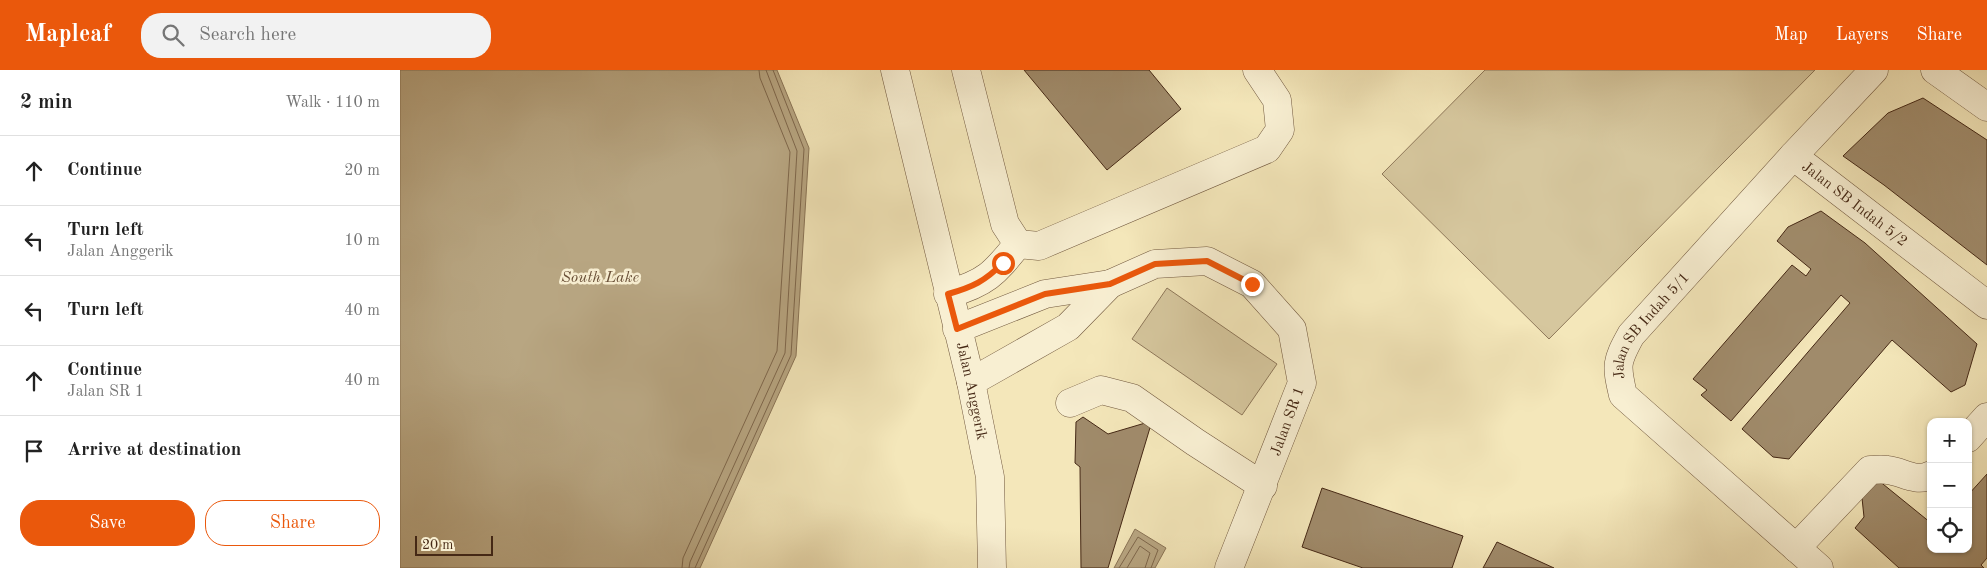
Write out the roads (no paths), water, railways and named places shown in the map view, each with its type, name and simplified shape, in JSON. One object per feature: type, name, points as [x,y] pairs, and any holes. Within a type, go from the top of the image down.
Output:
[{"type":"street","name":"Jalan Anggerik","points":[[895,70],[948,294],[971,382],[990,477],[992,568]]},
{"type":"street","points":[[966,70],[1005,224],[1018,244]]},
{"type":"street","points":[[1018,244],[1039,246],[1267,148],[1280,130],[1277,100],[1257,70]]},
{"type":"street","name":"Jalan SB Indah 5/2","points":[[1874,70],[1793,156],[1987,305]]},
{"type":"street","points":[[1935,70],[1987,107]]},
{"type":"street","name":"Jalan SB Indah 5/1","points":[[1793,156],[1631,335],[1621,353],[1617,369],[1623,395],[1818,568]]},
{"type":"street","points":[[948,294],[972,287],[988,278],[1018,244]]},
{"type":"street","name":"Jalan SR 1","points":[[1110,284],[1155,264],[1207,261],[1252,284],[1292,329],[1302,383],[1263,486],[1229,568]]},
{"type":"street","points":[[957,329],[1045,294],[1110,284]]},
{"type":"street","points":[[971,382],[1068,327],[1110,284]]},
{"type":"street","points":[[1070,403],[1101,390],[1132,398],[1263,486]]},
{"type":"street","points":[[1972,434],[1987,417]]},
{"type":"street","points":[[1796,548],[1870,470],[1888,470],[1908,477],[1927,477]]},
{"type":"water","name":"South Lake","points":[[400,70],[777,70],[809,148],[796,356],[700,568],[400,568]]},
{"type":"water","points":[[1135,529],[1166,548],[1155,568],[1114,568]]}]
